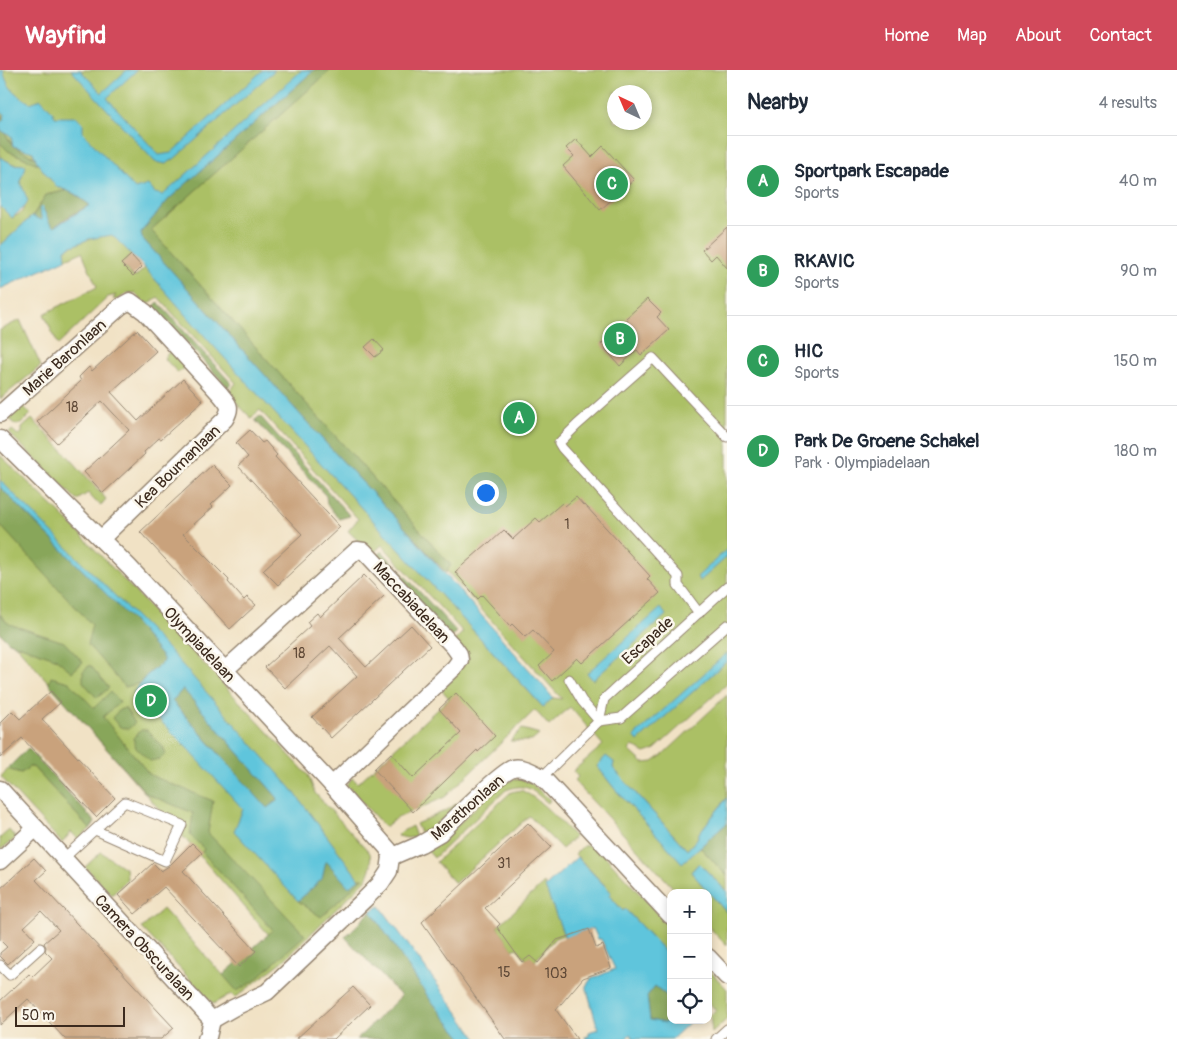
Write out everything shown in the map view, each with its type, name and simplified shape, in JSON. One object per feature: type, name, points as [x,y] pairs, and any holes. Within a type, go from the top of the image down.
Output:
[{"type":"street","name":"Marie Baronlaan","points":[[0,414],[121,306],[130,301]]},
{"type":"street","name":"Kea Boumanlaan","points":[[100,539],[225,419],[229,412],[229,406],[221,395],[145,312],[130,301]]},
{"type":"street","name":"Olympiadelaan","points":[[0,439],[129,567],[332,785],[390,850],[391,857]]},
{"type":"street","name":"Maccabiadelaan","points":[[225,670],[356,550],[364,551],[454,647],[459,654],[460,660],[455,667],[332,785]]},
{"type":"street","name":"Marathonlaan","points":[[391,857],[429,840],[497,779],[512,768],[525,768],[542,777],[667,912]]},
{"type":"street","name":"Camera Obscuralaan","points":[[0,789],[212,1020]]},
{"type":"street","points":[[0,861],[36,828]]},
{"type":"street","points":[[206,1039],[212,1020],[232,1008],[267,992],[381,883],[388,871],[391,857]]},
{"type":"street","points":[[712,961],[727,978]]},
{"type":"lane","points":[[698,612],[678,585],[678,576],[562,448],[559,442],[653,358],[727,437]]},
{"type":"lane","name":"Escapade","points":[[599,722],[604,699],[727,587]]},
{"type":"lane","points":[[542,777],[599,722],[621,718],[727,625]]},
{"type":"lane","points":[[570,679],[582,701],[599,722]]},
{"type":"lane","points":[[64,858],[125,802],[182,825],[165,861],[95,830]]},
{"type":"lane","points":[[0,965],[10,976],[40,948]]},
{"type":"lane","points":[[716,1039],[727,1029]]},
{"type":"green space","points":[[0,70],[727,70],[727,655],[645,734],[727,661],[727,684],[654,750],[645,753],[633,746],[629,750],[643,763],[653,762],[727,695],[727,798],[687,850],[613,768],[614,762],[597,766],[614,788],[682,862],[700,847],[727,876],[727,892],[699,863],[691,872],[706,889],[674,889],[574,781],[578,777],[573,771],[603,745],[570,707],[549,726],[535,710],[445,797],[395,819],[385,827],[346,785],[352,778],[358,783],[449,698],[439,687],[469,658],[454,641],[463,632],[382,545],[372,554],[348,531],[358,519],[260,410],[251,418],[228,394],[236,383],[158,297],[146,306],[135,293],[127,293],[118,300],[113,299],[116,295],[108,297],[58,345],[44,314],[97,287],[82,252],[66,259],[65,249],[89,239],[112,234],[132,254],[121,264],[135,277],[145,268],[541,705],[553,698],[562,699],[176,270],[144,242],[0,82]]},
{"type":"green space","points":[[314,70],[331,70],[151,230],[451,565],[446,573],[332,450],[142,238],[141,232],[169,199]]},
{"type":"green space","points":[[4,111],[6,117],[36,158],[13,146],[1,127],[4,119],[0,113]]},
{"type":"green space","points":[[0,115],[4,119],[1,127],[13,146],[36,158],[38,164],[8,151],[0,143]]},
{"type":"green space","points":[[0,143],[9,151],[38,164],[51,180],[68,190],[46,195],[33,215],[0,246],[0,206],[12,218],[21,213],[26,205],[18,181],[24,165],[13,164],[0,157]]},
{"type":"green space","points":[[68,190],[90,205],[54,227],[32,217],[46,195]]},
{"type":"green space","points":[[158,302],[232,384],[228,388],[168,322],[151,310]]},
{"type":"green space","points":[[20,320],[41,366],[0,399],[0,330]]},
{"type":"green space","points":[[171,350],[186,366],[178,373],[164,358]]},
{"type":"green space","points":[[22,405],[31,414],[21,424],[14,424],[9,418]]},
{"type":"green space","points":[[260,416],[350,516],[339,519],[327,504],[326,496],[255,420]]},
{"type":"green space","points":[[32,419],[106,499],[101,505],[88,493],[77,500],[9,433],[12,430],[18,435],[22,433],[22,428]]},
{"type":"green space","points":[[0,455],[65,518],[308,775],[315,793],[370,853],[371,866],[366,880],[283,961],[235,998],[231,994],[213,1004],[142,928],[163,909],[223,975],[269,935],[0,627]]},
{"type":"green space","points":[[0,487],[132,620],[163,658],[163,662],[140,683],[125,687],[87,644],[92,625],[0,525]]},
{"type":"green space","points":[[382,551],[457,632],[451,638],[375,557]]},
{"type":"green space","points":[[0,614],[9,624],[64,642],[83,662],[72,672],[55,658],[9,642],[0,633]]},
{"type":"green space","points":[[90,665],[109,688],[97,698],[83,682],[83,671]]},
{"type":"green space","points":[[51,677],[69,682],[94,708],[110,692],[120,702],[103,717],[150,775],[213,801],[208,833],[305,935],[254,981],[237,991],[223,975],[273,930],[202,852],[204,849],[190,835],[193,813],[147,794],[49,684]]},
{"type":"green space","points":[[183,689],[277,797],[278,799],[267,809],[172,700]]},
{"type":"green space","points":[[125,708],[135,723],[128,729],[120,727],[112,718],[119,710]]},
{"type":"green space","points":[[522,729],[540,734],[532,741],[510,741]]},
{"type":"green space","points":[[141,730],[147,730],[163,747],[166,754],[160,759],[150,761],[136,748],[133,738]]},
{"type":"green space","points":[[28,748],[95,822],[90,829],[33,767],[29,767],[21,773],[7,769]]},
{"type":"green space","points":[[29,767],[33,767],[90,829],[78,839],[71,832],[62,843],[1,777],[7,769],[21,773]]},
{"type":"green space","points":[[517,779],[530,782],[550,800],[548,803],[533,791],[524,787],[506,790],[434,858],[427,850],[453,829],[502,783]]},
{"type":"green space","points":[[521,790],[543,805],[575,837],[562,849],[529,816],[455,883],[436,862],[511,792]]},
{"type":"green space","points":[[457,803],[459,805],[436,825],[421,834],[416,824],[449,809]]},
{"type":"green space","points":[[727,823],[727,876],[700,847]]},
{"type":"green space","points":[[412,826],[416,837],[397,836],[401,832]]},
{"type":"green space","points":[[9,830],[16,838],[0,850],[0,838]]},
{"type":"green space","points":[[595,845],[667,924],[667,954],[625,909],[623,911],[609,895],[611,892],[575,854],[583,846]]},
{"type":"green space","points":[[101,852],[126,869],[127,879],[112,895],[85,867]]},
{"type":"green space","points":[[326,860],[349,887],[359,878],[364,878],[321,917],[298,901],[322,879]]},
{"type":"green space","points":[[544,883],[564,935],[555,938],[535,961],[526,959],[517,948],[513,950],[497,927]]},
{"type":"green space","points":[[712,896],[727,913],[727,946],[712,930]]},
{"type":"green space","points":[[371,911],[429,998],[463,1039],[357,1039],[401,996],[345,937]]},
{"type":"green space","points":[[712,973],[727,989],[727,1019],[712,1033],[712,1014],[716,1011],[712,1006]]},
{"type":"green space","points":[[655,986],[667,996],[667,1021],[665,1023],[650,1020],[647,996]]},
{"type":"water","points":[[0,70],[3,70],[12,90],[20,97],[30,103],[41,99],[55,117],[77,117],[83,124],[83,133],[135,189],[148,185],[155,193],[163,195],[302,70],[314,70],[169,199],[141,232],[142,238],[332,450],[396,518],[540,682],[553,698],[543,707],[209,341],[145,268],[112,235],[89,239],[65,249],[66,259],[0,289],[0,246],[33,215],[33,217],[42,220],[39,209],[42,206],[50,224],[54,227],[90,205],[75,194],[56,186],[38,164],[33,152],[13,146],[11,136],[0,130],[0,123],[4,119],[5,114],[0,112]]},
{"type":"water","points":[[71,70],[80,70],[102,93],[127,70],[137,70],[107,98],[159,155],[171,153],[263,70],[275,70],[166,164],[155,162]]},
{"type":"water","points":[[0,157],[13,164],[25,165],[26,167],[20,181],[28,201],[12,218],[0,206]]},
{"type":"water","points":[[0,480],[169,650],[291,788],[359,879],[349,887],[326,861],[322,879],[298,901],[234,831],[243,809],[133,693],[146,676],[163,662],[163,658],[132,620],[0,487]],"holes":[[[183,689],[278,800],[267,808],[172,701]]]},
{"type":"water","points":[[727,549],[727,557],[700,581],[697,577]]},
{"type":"water","points":[[661,608],[666,615],[593,680],[587,673]]},
{"type":"water","points":[[727,653],[727,661],[638,741],[634,736]]},
{"type":"water","points":[[606,756],[614,762],[613,768],[687,850],[727,798],[727,823],[682,863],[614,788],[597,766]]},
{"type":"water","points":[[577,857],[611,892],[609,895],[623,911],[625,909],[667,954],[667,996],[655,986],[647,996],[650,1020],[665,1023],[667,1021],[667,1024],[688,1024],[672,1039],[634,1039],[630,1034],[626,1039],[586,1039],[585,1037],[589,1036],[589,1032],[598,1029],[586,986],[591,979],[615,969],[601,939],[598,939],[593,928],[565,938],[545,887]]},
{"type":"water","points":[[699,863],[727,892],[727,913],[712,896],[712,889],[706,889],[691,872]]},
{"type":"water","points":[[380,906],[477,1039],[463,1039],[429,998],[371,911]]},
{"type":"building","points":[[576,139],[592,157],[603,146],[634,180],[600,210],[563,166],[574,156],[566,148]]},
{"type":"building","points":[[727,227],[727,268],[716,255],[711,260],[702,250]]},
{"type":"building","points":[[131,255],[142,267],[133,276],[121,264]]},
{"type":"building","points":[[647,299],[661,313],[657,317],[669,330],[641,355],[637,350],[620,366],[601,344],[628,320],[626,318]]},
{"type":"building","points":[[137,330],[156,351],[111,392],[138,421],[183,379],[203,401],[161,439],[159,438],[144,452],[145,454],[103,493],[84,472],[129,430],[102,401],[57,443],[37,422],[81,381],[79,377],[89,367],[92,371]]},
{"type":"building","points":[[374,339],[384,350],[375,357],[365,347]]},
{"type":"building","points":[[250,430],[262,443],[265,441],[277,455],[275,457],[340,527],[278,585],[263,570],[302,534],[238,466],[248,457],[236,443]]},
{"type":"building","points":[[212,465],[232,485],[211,505],[213,507],[183,534],[229,580],[228,582],[244,600],[247,597],[256,605],[230,629],[140,532]]},
{"type":"building","points":[[576,497],[650,576],[647,579],[660,593],[582,663],[577,658],[552,681],[539,666],[554,652],[533,630],[525,637],[512,624],[510,626],[482,595],[478,599],[455,572],[504,530],[513,539],[536,518],[540,522],[562,503],[565,506]]},
{"type":"building","points":[[364,575],[384,596],[339,638],[366,667],[411,625],[430,646],[331,738],[312,717],[357,676],[330,646],[285,688],[265,667],[310,626],[307,622],[317,613],[320,617]]},
{"type":"building","points":[[51,691],[61,702],[42,719],[115,798],[96,817],[22,738],[0,758],[0,723],[12,711],[20,719]]},
{"type":"building","points":[[456,693],[495,736],[478,752],[477,750],[413,812],[374,769],[391,753],[413,778],[461,733],[439,709]]},
{"type":"building","points":[[528,823],[551,847],[485,908],[500,924],[497,927],[522,962],[530,956],[538,963],[557,940],[589,929],[596,948],[603,945],[611,968],[583,978],[556,1010],[577,1039],[505,1039],[422,922]]},
{"type":"building","points":[[192,843],[202,853],[183,871],[256,951],[239,967],[164,887],[135,914],[118,895],[153,863],[161,871],[169,866]]},
{"type":"building","points":[[34,858],[46,871],[36,880],[174,1028],[161,1039],[65,1039],[28,999],[0,1025],[0,1001],[29,974],[32,977],[52,958],[45,951],[44,943],[59,930],[41,911],[24,927],[35,939],[8,964],[0,956],[0,953],[7,947],[0,940],[0,889]]},
{"type":"building","points":[[353,987],[370,1005],[334,1039],[296,1039]]},
{"type":"place","name":"HIC","points":[[612,184]]},
{"type":"place","name":"RKAVIC","points":[[620,339]]},
{"type":"place","name":"Sportpark Escapade","points":[[519,418]]},
{"type":"place","name":"Park De Groene Schakel","points":[[151,701]]}]
